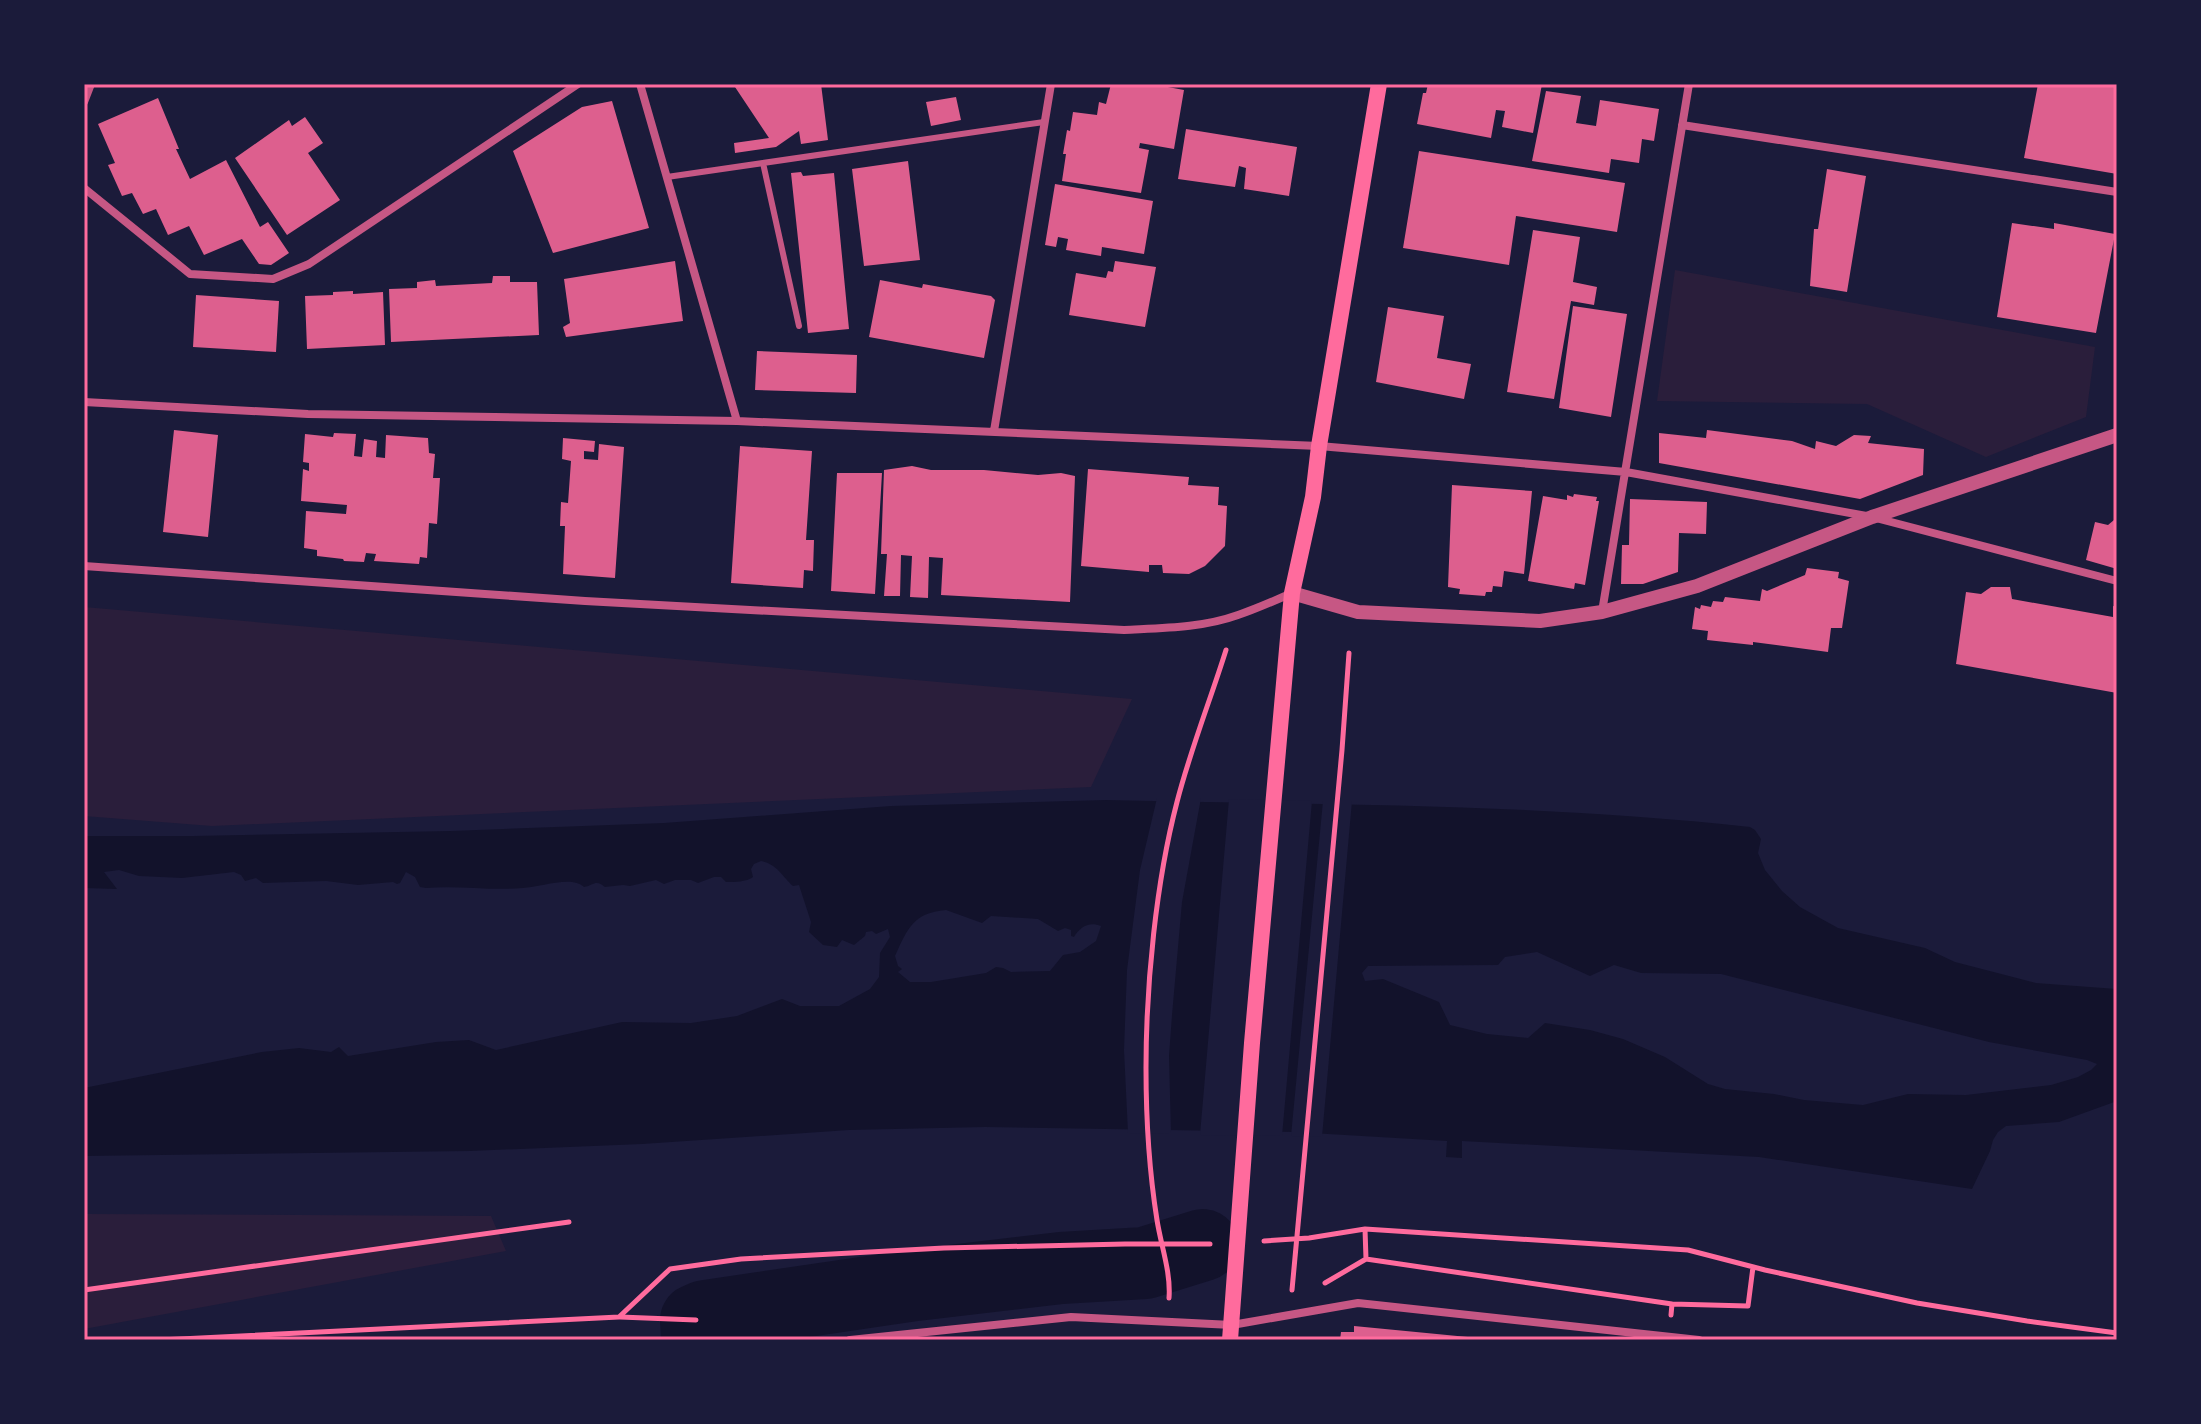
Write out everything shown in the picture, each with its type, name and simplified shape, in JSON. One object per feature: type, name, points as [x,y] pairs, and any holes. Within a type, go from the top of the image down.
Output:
[{"type":"main road","points":[[1231,1332],[1252,1043],[1292,593],[1313,497],[1379,84]]},
{"type":"street","points":[[84,102],[91,84]]},
{"type":"street","points":[[84,188],[190,274],[273,279],[309,264],[578,84]]},
{"type":"street","points":[[640,84],[737,421]]},
{"type":"street","points":[[994,431],[1051,84]]},
{"type":"street","points":[[1602,612],[1689,84]]},
{"type":"street","points":[[1682,125],[2117,192]]},
{"type":"street","points":[[84,402],[308,414],[737,421],[994,431],[1319,446],[1626,472],[1872,517],[2117,581]]},
{"type":"street","points":[[84,566],[585,601],[1124,630],[1177,628],[1207,623],[1237,616],[1292,593],[1358,612],[1540,621],[1602,612],[1697,586],[1872,517],[2117,435]]},
{"type":"street","points":[[850,1340],[1071,1317],[1167,1320],[1231,1332],[1290,1315],[1358,1303],[1699,1340]]},
{"type":"lane","points":[[667,177],[1044,122]]},
{"type":"lane","points":[[763,163],[799,326]]},
{"type":"path","points":[[1167,1320],[1170,1285],[1157,1222],[1149,1153],[1146,1067],[1153,951],[1177,802],[1226,650]]},
{"type":"path","points":[[1290,1315],[1349,653]]},
{"type":"path","points":[[84,1290],[569,1222]]},
{"type":"path","points":[[1263,1241],[1365,1229],[1688,1250],[1917,1303],[2117,1333]]},
{"type":"path","points":[[1365,1229],[1366,1259],[1672,1304],[1748,1306],[1753,1267]]},
{"type":"path","points":[[619,1317],[670,1269],[741,1259],[944,1248],[1218,1244]]},
{"type":"path","points":[[1668,1338],[1672,1304]]},
{"type":"path","points":[[160,1340],[619,1317],[696,1320]]},
{"type":"shaded area","points":[[1675,270],[2095,347],[2086,417],[1986,457],[1867,404],[1657,401]]},
{"type":"shaded area","points":[[84,607],[1132,699],[1091,787],[212,826],[84,816]]},
{"type":"shaded area","points":[[1106,800],[1428,806],[1589,813],[1750,827],[1761,839],[1758,853],[1765,870],[1782,891],[1800,907],[1838,928],[1925,948],[1955,962],[2036,983],[2117,989],[2117,1101],[2059,1122],[2006,1126],[1993,1140],[1972,1189],[1759,1157],[1462,1141],[1462,1158],[1446,1157],[1447,1141],[1294,1132],[985,1127],[849,1130],[642,1144],[470,1151],[84,1156],[84,1088],[262,1052],[299,1048],[331,1052],[339,1047],[348,1056],[469,1040],[496,1050],[622,1022],[691,1023],[737,1016],[782,999],[800,1006],[839,1006],[870,989],[879,977],[880,953],[890,937],[888,929],[876,934],[866,932],[854,945],[842,940],[837,947],[823,945],[809,932],[811,922],[799,885],[793,886],[775,868],[761,861],[751,869],[753,877],[733,882],[714,877],[698,883],[675,880],[664,884],[656,880],[630,886],[605,887],[597,883],[584,887],[564,882],[511,889],[426,888],[420,887],[415,877],[406,872],[397,884],[358,885],[326,881],[263,883],[256,878],[245,881],[234,872],[182,878],[139,876],[119,870],[104,872],[117,889],[84,888],[84,836],[451,831],[664,823],[891,806]],"holes":[[[946,910],[982,923],[991,916],[1038,919],[1058,931],[1065,928],[1071,930],[1074,937],[1085,926],[1101,926],[1096,941],[1080,952],[1063,955],[1050,971],[1011,972],[996,967],[986,973],[931,982],[910,982],[898,972],[902,969],[895,956],[904,937],[919,918]],[[1537,952],[1590,976],[1614,965],[1641,973],[1721,974],[1989,1042],[2097,1064],[2078,1077],[2051,1085],[1966,1095],[1908,1094],[1863,1105],[1804,1100],[1708,1084],[1665,1057],[1623,1039],[1590,1030],[1545,1023],[1528,1038],[1487,1034],[1450,1025],[1439,1002],[1383,979],[1365,981],[1362,973],[1368,966],[1498,965],[1505,957]]]},
{"type":"shaded area","points":[[84,1214],[491,1216],[506,1251],[84,1329]]},
{"type":"pier","points":[[1157,798],[1201,798],[1182,902],[1169,1056],[1171,1134],[1128,1133],[1124,1050],[1127,970],[1140,870]]},
{"type":"pier","points":[[1229,799],[1312,801],[1282,1136],[1200,1135]]},
{"type":"pier","points":[[1323,801],[1352,801],[1322,1137],[1291,1136]]},
{"type":"building","points":[[733,84],[821,84],[828,140],[801,144],[799,131],[776,147],[735,153],[734,143],[769,138]]},
{"type":"building","points":[[1111,84],[1158,84],[1184,90],[1174,149],[1140,143],[1139,148],[1149,150],[1141,193],[1062,181],[1066,154],[1063,154],[1073,112],[1097,115],[1099,102],[1106,104]]},
{"type":"building","points":[[1428,84],[1542,84],[1533,133],[1502,127],[1505,111],[1496,110],[1491,138],[1417,124],[1423,93],[1426,93]]},
{"type":"building","points":[[2038,84],[2117,84],[2117,174],[2024,158]]},
{"type":"building","points":[[1546,91],[1581,96],[1576,123],[1596,126],[1600,100],[1659,109],[1654,141],[1642,139],[1639,163],[1611,159],[1609,173],[1532,161]]},
{"type":"building","points":[[956,97],[961,120],[931,126],[926,102]]},
{"type":"building","points":[[158,98],[190,179],[226,160],[260,227],[268,222],[289,253],[271,265],[259,264],[242,239],[204,255],[189,226],[168,235],[156,209],[143,214],[132,193],[122,196],[108,165],[115,163],[98,124]]},
{"type":"building","points":[[612,101],[649,228],[553,253],[513,151],[582,107]]},
{"type":"building","points":[[305,117],[323,143],[308,153],[340,200],[287,235],[235,158],[289,120],[292,126]]},
{"type":"building","points":[[1186,129],[1297,147],[1289,196],[1244,189],[1246,168],[1239,166],[1235,187],[1178,179]]},
{"type":"building","points":[[1419,151],[1625,183],[1617,232],[1516,216],[1509,265],[1403,248]]},
{"type":"building","points":[[908,161],[920,260],[864,266],[852,169]]},
{"type":"building","points":[[1827,169],[1866,176],[1847,292],[1810,286],[1814,229],[1818,229]]},
{"type":"building","points":[[801,172],[803,176],[834,173],[849,329],[808,333],[791,173]]},
{"type":"building","points":[[1055,184],[1153,201],[1144,254],[1102,247],[1101,256],[1066,250],[1068,239],[1058,237],[1056,247],[1045,245]]},
{"type":"building","points":[[2012,223],[2054,229],[2054,223],[2115,234],[2096,333],[1997,317]]},
{"type":"building","points":[[1533,230],[1580,237],[1573,282],[1597,287],[1594,305],[1571,301],[1554,399],[1507,392]]},
{"type":"building","points":[[675,261],[683,321],[566,337],[563,327],[570,323],[564,279]]},
{"type":"building","points":[[1115,261],[1156,267],[1145,327],[1069,315],[1076,273],[1106,278],[1108,271],[1113,272]]},
{"type":"building","points":[[493,276],[510,276],[510,282],[537,282],[539,335],[391,342],[389,289],[417,288],[417,282],[435,280],[436,286],[492,283]]},
{"type":"building","points":[[880,280],[991,296],[995,300],[984,358],[869,337]]},
{"type":"building","points":[[353,291],[353,294],[383,292],[385,345],[307,349],[305,296]]},
{"type":"building","points":[[196,295],[279,301],[276,352],[193,347]]},
{"type":"building","points":[[1573,306],[1627,314],[1611,417],[1559,408]]},
{"type":"building","points":[[1388,307],[1444,316],[1437,358],[1471,364],[1464,399],[1376,382]]},
{"type":"building","points":[[757,351],[857,355],[856,393],[755,390]]},
{"type":"building","points":[[174,430],[218,435],[208,537],[163,532]]},
{"type":"building","points":[[1707,430],[1792,441],[1815,449],[1816,441],[1836,446],[1854,435],[1871,436],[1868,443],[1924,449],[1923,475],[1860,499],[1659,463],[1659,433],[1706,438]]},
{"type":"building","points":[[334,433],[356,434],[354,456],[362,457],[364,439],[377,441],[376,457],[385,458],[386,435],[428,438],[429,453],[435,454],[433,478],[440,478],[437,524],[429,523],[427,558],[420,557],[419,564],[374,561],[376,554],[366,553],[364,562],[344,561],[317,556],[317,550],[304,548],[306,511],[346,514],[347,505],[301,501],[303,469],[309,471],[309,463],[303,462],[305,434],[333,437]]},
{"type":"building","points":[[563,438],[595,441],[594,452],[584,451],[584,459],[598,460],[599,444],[624,447],[615,578],[563,574],[565,526],[560,526],[561,502],[568,503],[571,461],[562,459]]},
{"type":"building","points":[[740,446],[812,451],[806,540],[814,540],[813,571],[804,570],[803,588],[731,583]]},
{"type":"building","points":[[912,466],[931,470],[984,470],[1038,475],[1061,473],[1075,476],[1070,602],[941,595],[943,558],[929,557],[928,598],[910,597],[912,556],[901,555],[900,596],[884,596],[887,554],[881,554],[884,470]]},
{"type":"building","points":[[1088,469],[1189,477],[1188,485],[1219,487],[1218,505],[1227,506],[1225,546],[1205,566],[1189,574],[1163,573],[1162,565],[1149,565],[1149,572],[1081,566]]},
{"type":"building","points":[[837,473],[882,473],[875,594],[831,591]]},
{"type":"building","points":[[1452,485],[1532,491],[1524,574],[1504,571],[1502,587],[1493,586],[1492,592],[1486,592],[1485,596],[1459,594],[1460,589],[1448,587]]},
{"type":"building","points":[[1574,494],[1597,497],[1596,501],[1599,501],[1585,585],[1575,583],[1574,589],[1528,581],[1543,496],[1567,500],[1567,495],[1573,497]]},
{"type":"building","points":[[1630,499],[1707,502],[1706,534],[1679,533],[1678,572],[1643,584],[1621,584],[1622,545],[1629,545]]},
{"type":"building","points":[[2117,521],[2117,569],[2086,560],[2095,522],[2108,525]]},
{"type":"building","points":[[1807,568],[1839,572],[1838,578],[1849,581],[1842,628],[1831,628],[1828,652],[1753,642],[1753,645],[1707,640],[1708,631],[1692,629],[1695,607],[1711,607],[1713,601],[1723,602],[1725,597],[1760,601],[1762,589],[1767,591],[1805,575]]},
{"type":"building","points":[[1991,587],[2010,587],[2012,599],[2113,617],[2113,606],[2117,607],[2117,693],[1956,664],[1966,592],[1981,594]]},
{"type":"building","points":[[1354,1326],[1478,1340],[1340,1340],[1341,1332],[1354,1332]]},
{"type":"waterway","points":[[697,1340],[696,1320],[705,1316],[916,1285],[1061,1268],[1145,1263],[1203,1245]]}]
